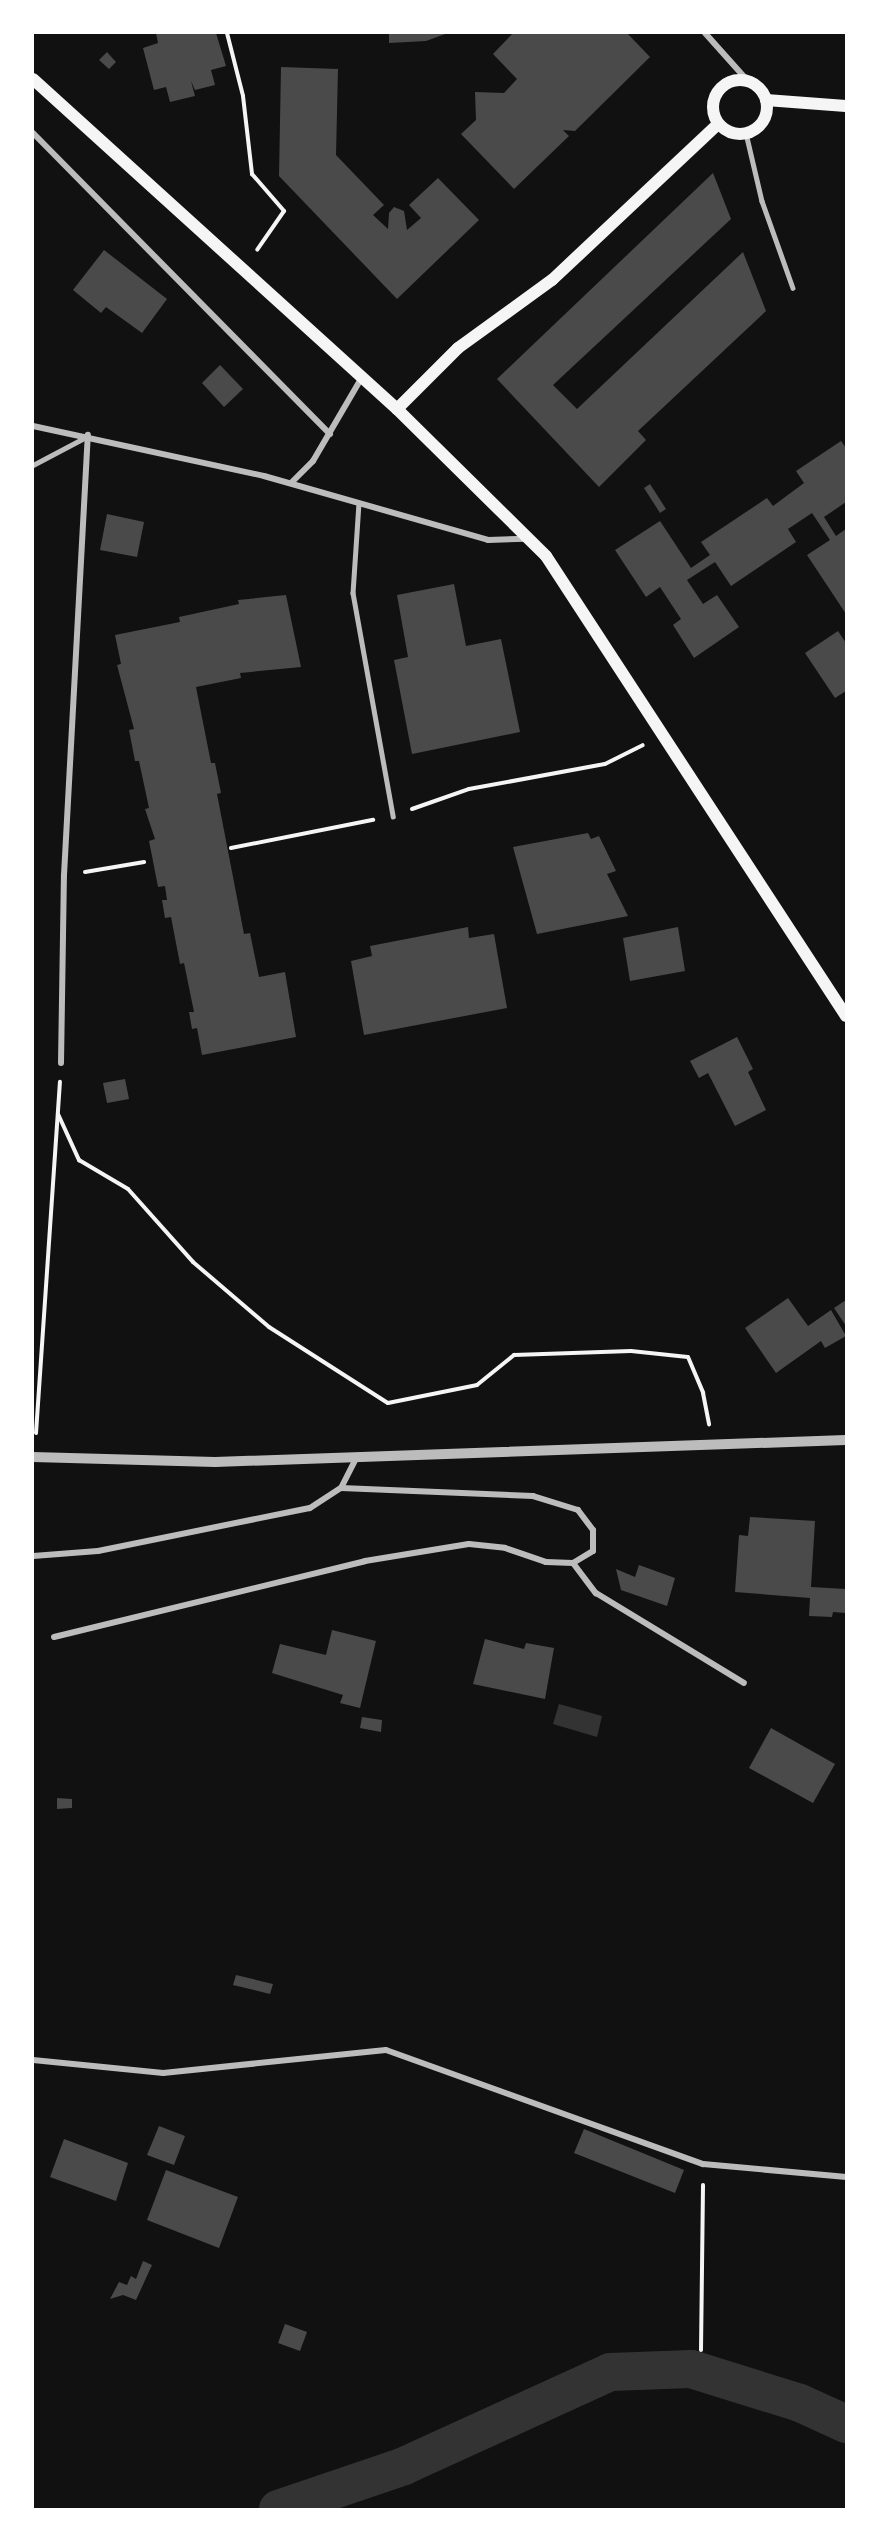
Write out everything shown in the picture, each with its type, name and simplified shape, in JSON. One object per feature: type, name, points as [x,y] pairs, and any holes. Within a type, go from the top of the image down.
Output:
[{"type":"main road","points":[[33,79],[362,376],[546,556],[846,1016]]},
{"type":"main road","points":[[747,80],[759,88],[766,100],[765,117],[746,133],[730,132],[718,124],[712,108],[717,92],[730,82],[747,80]]},
{"type":"main road","points":[[766,100],[846,106]]},
{"type":"main road","points":[[397,409],[458,348],[552,280],[718,124]]},
{"type":"street","points":[[705,33],[747,80]]},
{"type":"street","points":[[33,133],[330,434]]},
{"type":"street","points":[[291,483],[313,461],[330,434],[347,396],[362,376]]},
{"type":"street","points":[[33,426],[88,435],[264,476],[488,540],[527,539]]},
{"type":"street","points":[[61,1063],[64,875],[88,435]]},
{"type":"street","points":[[35,1457],[215,1462],[846,1440]]},
{"type":"street","points":[[33,1556],[98,1551],[310,1508],[341,1488],[356,1458]]},
{"type":"street","points":[[54,1637],[365,1561],[469,1544],[505,1548],[546,1562],[573,1563],[593,1551],[593,1530],[578,1510],[544,1499],[341,1488]]},
{"type":"street","points":[[573,1563],[596,1593],[744,1683]]},
{"type":"street","points":[[33,2060],[163,2073],[386,2050],[703,2164],[846,2177]]},
{"type":"lane","points":[[746,133],[762,201],[793,288]]},
{"type":"lane","points":[[33,465],[88,435]]},
{"type":"lane","points":[[359,502],[353,593],[393,816]]},
{"type":"path","points":[[227,33],[243,96],[252,174],[284,211],[243,269]]},
{"type":"path","points":[[231,848],[393,816],[468,789],[605,764],[663,736]]},
{"type":"path","points":[[64,875],[144,862]]},
{"type":"path","points":[[35,1457],[39,1361],[61,1063]]},
{"type":"path","points":[[58,1114],[79,1160],[128,1189],[193,1262],[269,1327],[388,1404],[477,1385],[514,1355],[631,1351],[688,1357],[703,1392],[714,1445]]},
{"type":"path","points":[[33,1360],[39,1361]]},
{"type":"path","points":[[701,2350],[703,2164]]},
{"type":"shaded area","points":[[559,1704],[602,1716],[597,1737],[553,1724]]},
{"type":"building","points":[[156,33],[216,33],[226,66],[211,70],[215,85],[195,90],[191,81],[195,96],[170,102],[166,87],[154,90],[143,48],[158,43]]},
{"type":"building","points":[[389,33],[448,33],[426,41],[389,43]]},
{"type":"building","points":[[513,33],[627,33],[650,57],[575,131],[563,130],[569,136],[514,189],[461,134],[476,120],[475,92],[504,93],[517,79],[493,54]]},
{"type":"building","points":[[107,52],[116,62],[109,69],[99,60]]},
{"type":"building","points":[[281,67],[338,69],[336,155],[384,205],[373,215],[388,229],[389,213],[394,207],[404,211],[407,230],[421,218],[409,205],[438,178],[479,220],[397,299],[279,176]]},
{"type":"building","points":[[713,173],[731,219],[553,385],[577,409],[743,252],[766,311],[638,431],[646,440],[599,487],[497,379]]},
{"type":"building","points":[[104,250],[167,299],[142,333],[106,307],[101,313],[73,290]]},
{"type":"building","points":[[220,365],[243,389],[224,407],[202,383]]},
{"type":"building","points":[[841,441],[846,448],[846,502],[824,517],[836,536],[846,529],[846,614],[807,555],[830,540],[812,513],[788,529],[796,542],[731,586],[715,562],[687,580],[703,604],[717,595],[739,627],[694,658],[673,625],[681,619],[660,587],[646,597],[615,550],[660,521],[691,568],[710,555],[701,542],[767,498],[773,506],[804,483],[796,471]]},
{"type":"building","points":[[650,484],[666,509],[660,513],[644,488]]},
{"type":"building","points":[[107,514],[144,522],[137,557],[100,550]]},
{"type":"building","points":[[454,584],[466,646],[501,639],[520,732],[412,754],[394,660],[408,657],[397,595]]},
{"type":"building","points":[[286,595],[301,667],[240,673],[241,678],[196,687],[211,763],[215,763],[221,793],[217,794],[244,934],[250,933],[259,977],[285,972],[296,1037],[202,1055],[197,1028],[192,1029],[189,1012],[194,1012],[184,963],[180,964],[171,917],[165,918],[162,900],[167,900],[165,886],[158,887],[149,841],[155,839],[145,809],[149,808],[139,761],[135,761],[129,730],[134,729],[117,665],[121,664],[115,635],[180,622],[179,617],[239,604],[238,600]]},
{"type":"building","points":[[838,631],[846,643],[846,691],[835,698],[805,653]]},
{"type":"building","points":[[588,833],[591,839],[599,836],[616,871],[607,874],[628,916],[537,934],[513,847]]},
{"type":"building","points":[[468,927],[469,938],[494,934],[507,1008],[364,1035],[351,961],[372,956],[370,946]]},
{"type":"building","points":[[678,927],[685,971],[630,981],[623,938]]},
{"type":"building","points":[[737,1037],[753,1069],[748,1072],[766,1110],[735,1126],[708,1073],[699,1078],[690,1061]]},
{"type":"building","points":[[125,1079],[129,1099],[107,1103],[103,1083]]},
{"type":"building","points":[[788,1298],[808,1326],[831,1310],[846,1336],[825,1348],[821,1341],[776,1373],[745,1328]]},
{"type":"building","points":[[846,1300],[846,1326],[834,1308]]},
{"type":"building","points":[[750,1517],[815,1521],[811,1587],[846,1589],[846,1613],[833,1612],[832,1617],[809,1616],[810,1598],[735,1592],[739,1535],[748,1536]]},
{"type":"building","points":[[639,1565],[675,1578],[667,1606],[621,1590],[616,1569],[635,1577]]},
{"type":"building","points":[[332,1630],[376,1641],[360,1708],[340,1703],[343,1695],[272,1673],[280,1644],[326,1655]]},
{"type":"building","points":[[485,1639],[524,1649],[526,1643],[554,1648],[545,1699],[473,1684]]},
{"type":"building","points":[[362,1717],[382,1720],[381,1732],[360,1728]]},
{"type":"building","points":[[771,1728],[835,1764],[813,1803],[749,1768]]},
{"type":"building","points":[[57,1798],[72,1799],[72,1808],[57,1809]]},
{"type":"building","points":[[236,1975],[273,1984],[270,1994],[233,1985]]},
{"type":"building","points":[[159,2126],[185,2136],[174,2165],[147,2155]]},
{"type":"building","points":[[584,2129],[684,2170],[675,2193],[574,2153]]},
{"type":"building","points":[[64,2139],[128,2163],[116,2201],[50,2177]]},
{"type":"building","points":[[166,2170],[238,2197],[219,2248],[147,2220]]},
{"type":"building","points":[[143,2261],[152,2265],[136,2300],[123,2295],[110,2299],[119,2282],[127,2285],[131,2276],[136,2279]]},
{"type":"building","points":[[285,2324],[307,2332],[300,2351],[278,2343]]},
{"type":"waterway","points":[[278,2509],[404,2466],[610,2372],[691,2369],[800,2403],[846,2424]]}]
